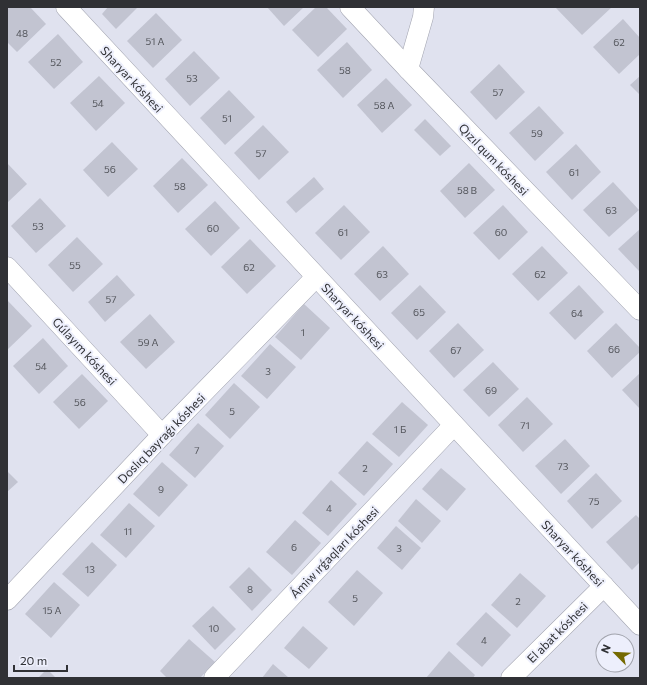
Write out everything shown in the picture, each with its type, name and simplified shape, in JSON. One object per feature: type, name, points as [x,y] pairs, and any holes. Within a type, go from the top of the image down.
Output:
[{"type":"street","name":"Sharyar kóshesi","points":[[66,7],[640,625]]},
{"type":"street","name":"Qızıl qum kóshesi","points":[[350,7],[640,310]]},
{"type":"street","points":[[408,69],[423,17],[424,7]]},
{"type":"street","name":"Gúlayım kóshesi","points":[[7,267],[162,435]]},
{"type":"street","name":"Doslıq bayraǵı kóshesi","points":[[9,593],[316,276]]},
{"type":"street","name":"Ámiw ırǵaqları kóshesi","points":[[214,678],[454,425]]},
{"type":"street","name":"El abat kóshesi","points":[[511,678],[604,586]]},
{"type":"building","points":[[9,7],[30,7],[46,24],[17,52],[7,42],[7,9]]},
{"type":"building","points":[[108,7],[138,7],[116,29],[102,14]]},
{"type":"building","points":[[267,7],[304,7],[284,26]]},
{"type":"building","points":[[316,7],[326,7],[347,29],[318,57],[292,30]]},
{"type":"building","points":[[612,7],[582,35],[556,8]]},
{"type":"building","points":[[156,13],[182,40],[153,68],[127,41]]},
{"type":"building","points":[[623,19],[640,38],[640,54],[619,74],[593,47]]},
{"type":"building","points":[[58,34],[83,62],[54,89],[28,62]]},
{"type":"building","points":[[347,42],[372,70],[343,98],[317,70]]},
{"type":"building","points":[[194,51],[220,78],[190,106],[165,79]]},
{"type":"building","points":[[499,64],[525,92],[496,120],[470,92]]},
{"type":"building","points":[[99,76],[125,103],[96,131],[70,103]]},
{"type":"building","points":[[640,76],[640,95],[630,85]]},
{"type":"building","points":[[386,78],[412,105],[382,133],[357,105]]},
{"type":"building","points":[[229,90],[255,117],[225,145],[200,118]]},
{"type":"building","points":[[539,106],[564,133],[535,161],[509,133]]},
{"type":"building","points":[[425,119],[451,146],[440,156],[414,130]]},
{"type":"building","points":[[263,125],[289,152],[259,180],[234,153]]},
{"type":"building","points":[[112,142],[138,169],[108,197],[83,170]]},
{"type":"building","points":[[576,144],[601,172],[572,200],[546,172]]},
{"type":"building","points":[[182,158],[208,185],[178,213],[153,186]]},
{"type":"building","points":[[7,163],[27,184],[7,203]]},
{"type":"building","points":[[469,163],[495,190],[465,218],[440,191]]},
{"type":"building","points":[[314,177],[324,189],[296,213],[286,202]]},
{"type":"building","points":[[613,182],[639,210],[609,237],[583,210]]},
{"type":"building","points":[[40,198],[66,226],[36,253],[11,226]]},
{"type":"building","points":[[215,201],[240,228],[211,256],[185,229]]},
{"type":"building","points":[[344,205],[370,232],[341,260],[315,233]]},
{"type":"building","points":[[503,205],[528,232],[499,260],[473,233]]},
{"type":"building","points":[[640,229],[640,272],[618,249]]},
{"type":"building","points":[[77,237],[103,264],[73,292],[48,265]]},
{"type":"building","points":[[250,239],[276,266],[247,294],[221,267]]},
{"type":"building","points":[[383,246],[409,274],[380,301],[354,274]]},
{"type":"building","points":[[542,246],[568,273],[538,301],[512,274]]},
{"type":"building","points":[[117,275],[135,295],[105,322],[88,302]]},
{"type":"building","points":[[420,285],[446,312],[417,340],[391,313]]},
{"type":"building","points":[[579,285],[604,312],[575,340],[549,313]]},
{"type":"building","points":[[7,300],[32,326],[7,350]]},
{"type":"building","points":[[304,304],[330,328],[301,360],[275,337]]},
{"type":"building","points":[[150,314],[175,342],[146,369],[120,342]]},
{"type":"building","points":[[458,323],[484,350],[454,378],[429,351]]},
{"type":"building","points":[[616,323],[640,348],[640,352],[612,378],[587,351]]},
{"type":"building","points":[[43,338],[68,366],[39,394],[13,366]]},
{"type":"building","points":[[270,344],[296,367],[267,399],[241,376]]},
{"type":"building","points":[[493,362],[519,389],[489,417],[463,390]]},
{"type":"building","points":[[640,373],[640,409],[622,390]]},
{"type":"building","points":[[82,374],[108,401],[79,429],[53,402]]},
{"type":"building","points":[[234,383],[260,407],[230,439],[205,415]]},
{"type":"building","points":[[527,397],[553,424],[523,452],[498,425]]},
{"type":"building","points":[[402,402],[428,425],[399,457],[372,434]]},
{"type":"building","points":[[198,423],[224,446],[195,478],[169,455]]},
{"type":"building","points":[[565,439],[590,466],[561,494],[535,466]]},
{"type":"building","points":[[367,441],[393,464],[364,496],[338,473]]},
{"type":"building","points":[[162,462],[188,485],[159,517],[133,494]]},
{"type":"building","points":[[441,468],[466,489],[447,511],[422,489]]},
{"type":"building","points":[[7,471],[18,482],[7,492]]},
{"type":"building","points":[[596,473],[622,501],[592,529],[567,501]]},
{"type":"building","points":[[331,480],[357,504],[328,536],[302,513]]},
{"type":"building","points":[[416,499],[441,521],[422,543],[398,521]]},
{"type":"building","points":[[129,503],[155,526],[126,558],[100,535]]},
{"type":"building","points":[[636,515],[640,519],[640,562],[632,570],[606,542]]},
{"type":"building","points":[[295,520],[321,543],[292,575],[266,552]]},
{"type":"building","points":[[396,526],[421,548],[402,570],[377,548]]},
{"type":"building","points":[[92,542],[117,565],[88,597],[62,574]]},
{"type":"building","points":[[249,567],[272,590],[252,611],[229,587]]},
{"type":"building","points":[[357,570],[383,593],[354,626],[328,602]]},
{"type":"building","points":[[520,573],[546,596],[517,628],[491,605]]},
{"type":"building","points":[[54,582],[80,605],[51,638],[25,614]]},
{"type":"building","points":[[213,606],[236,629],[215,650],[192,626]]},
{"type":"building","points":[[486,612],[511,635],[482,667],[456,644]]},
{"type":"building","points":[[303,626],[328,648],[309,669],[284,648]]},
{"type":"building","points":[[189,639],[215,662],[200,678],[167,678],[160,671]]},
{"type":"building","points":[[449,651],[475,675],[473,678],[426,678]]},
{"type":"building","points":[[273,664],[289,678],[262,678]]},
{"type":"building","points":[[47,669],[56,678],[38,678]]}]
